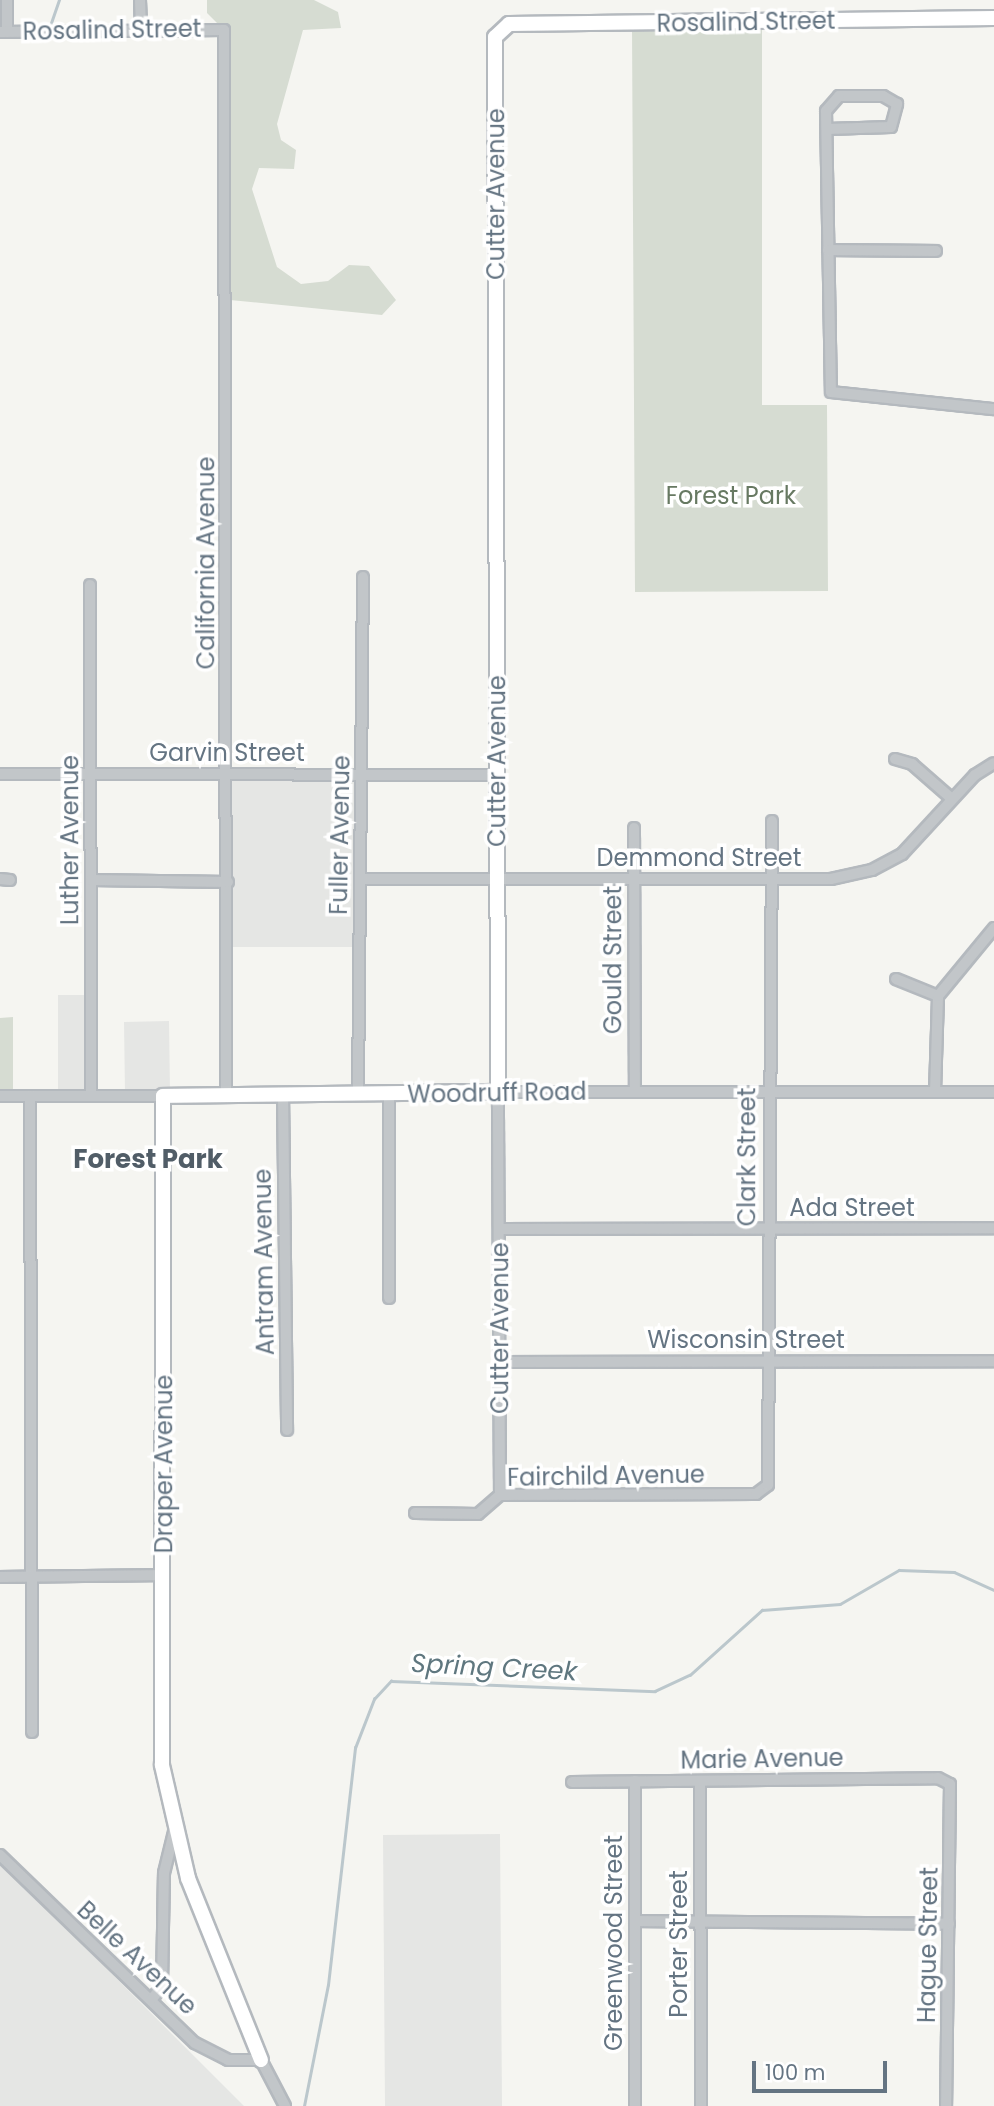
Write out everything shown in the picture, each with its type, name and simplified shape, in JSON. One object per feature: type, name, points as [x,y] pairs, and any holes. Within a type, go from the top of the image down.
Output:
[{"type":"street","points":[[3,32],[7,0]]},
{"type":"street","points":[[140,0],[141,30]]},
{"type":"street","name":"Rosalind Street","points":[[500,28],[994,18]]},
{"type":"street","name":"Cutter Avenue","points":[[500,28],[496,775],[500,1495]]},
{"type":"street","name":"Rosalind Street","points":[[3,32],[224,30]]},
{"type":"street","name":"California Avenue","points":[[224,30],[228,882],[226,1096]]},
{"type":"street","points":[[827,129],[891,127],[897,104],[883,96],[839,96],[828,104],[827,129],[828,250],[831,392],[994,409]]},
{"type":"street","points":[[828,250],[936,251]]},
{"type":"street","name":"Fuller Avenue","points":[[358,1094],[363,577]]},
{"type":"street","name":"Luther Avenue","points":[[90,585],[91,1095]]},
{"type":"street","points":[[895,759],[912,764],[951,798]]},
{"type":"street","name":"Demmond Street","points":[[361,879],[831,879],[872,870],[902,853],[951,798],[994,763]]},
{"type":"street","name":"Garvin Street","points":[[0,774],[496,775]]},
{"type":"street","name":"Clark Street","points":[[763,1492],[769,1360],[768,1092],[772,821]]},
{"type":"street","name":"Gould Street","points":[[634,828],[635,1092]]},
{"type":"street","points":[[91,880],[228,882]]},
{"type":"street","points":[[935,1092],[938,996],[994,928]]},
{"type":"street","points":[[895,979],[938,996]]},
{"type":"street","name":"Woodruff Road","points":[[0,1096],[994,1092]]},
{"type":"street","name":"Antram Avenue","points":[[283,1094],[287,1430]]},
{"type":"street","points":[[389,1094],[389,1298]]},
{"type":"street","points":[[30,1096],[32,1732]]},
{"type":"street","name":"Draper Avenue","points":[[163,1096],[162,1765],[174,1832],[222,1973],[285,2106]]},
{"type":"street","name":"Ada Street","points":[[500,1229],[994,1228]]},
{"type":"street","name":"Wisconsin Street","points":[[499,1362],[994,1361]]},
{"type":"street","name":"Fairchild Avenue","points":[[415,1513],[478,1514],[500,1495],[763,1492]]},
{"type":"street","points":[[0,1577],[164,1576]]},
{"type":"street","name":"Marie Avenue","points":[[572,1782],[938,1778],[950,1784]]},
{"type":"street","name":"Greenwood Street","points":[[635,1781],[635,2106]]},
{"type":"street","name":"Porter Street","points":[[700,1782],[701,2106]]},
{"type":"street","name":"Hague Street","points":[[946,2106],[950,1784]]},
{"type":"street","name":"Draper Avenue","points":[[152,1999],[162,1986],[164,1873],[174,1832]]},
{"type":"street","name":"Belle Avenue","points":[[0,1855],[195,2043],[228,2060],[261,2060]]},
{"type":"street","points":[[635,1921],[949,1924]]},
{"type":"shaded area","points":[[229,777],[360,777],[358,947],[230,947]]},
{"type":"shaded area","points":[[58,995],[96,995],[96,1093],[58,1092]]},
{"type":"shaded area","points":[[169,1021],[170,1093],[125,1093],[124,1022]]},
{"type":"shaded area","points":[[500,1834],[502,2106],[385,2106],[383,1835]]},
{"type":"shaded area","points":[[0,1859],[18,1880],[244,2106],[0,2106]]},
{"type":"green space","points":[[207,0],[314,0],[338,12],[341,28],[303,30],[277,124],[281,140],[296,150],[294,169],[259,168],[252,189],[277,267],[301,284],[328,281],[349,265],[369,266],[396,300],[382,315],[230,300],[230,36],[207,13]]},
{"type":"green space","name":"Forest Park","points":[[762,27],[762,405],[827,405],[828,591],[635,592],[632,28]]},
{"type":"green space","points":[[13,1017],[13,1093],[0,1092],[0,1018]]},
{"type":"waterway","points":[[50,26],[59,0]]},
{"type":"waterway","name":"Spring Creek","points":[[304,2106],[328,1985],[355,1748],[374,1699],[391,1681],[655,1691],[690,1675],[762,1610],[840,1604],[899,1570],[954,1572],[994,1590]]},
{"type":"district","name":"Forest Park","points":[[148,1160]]}]
